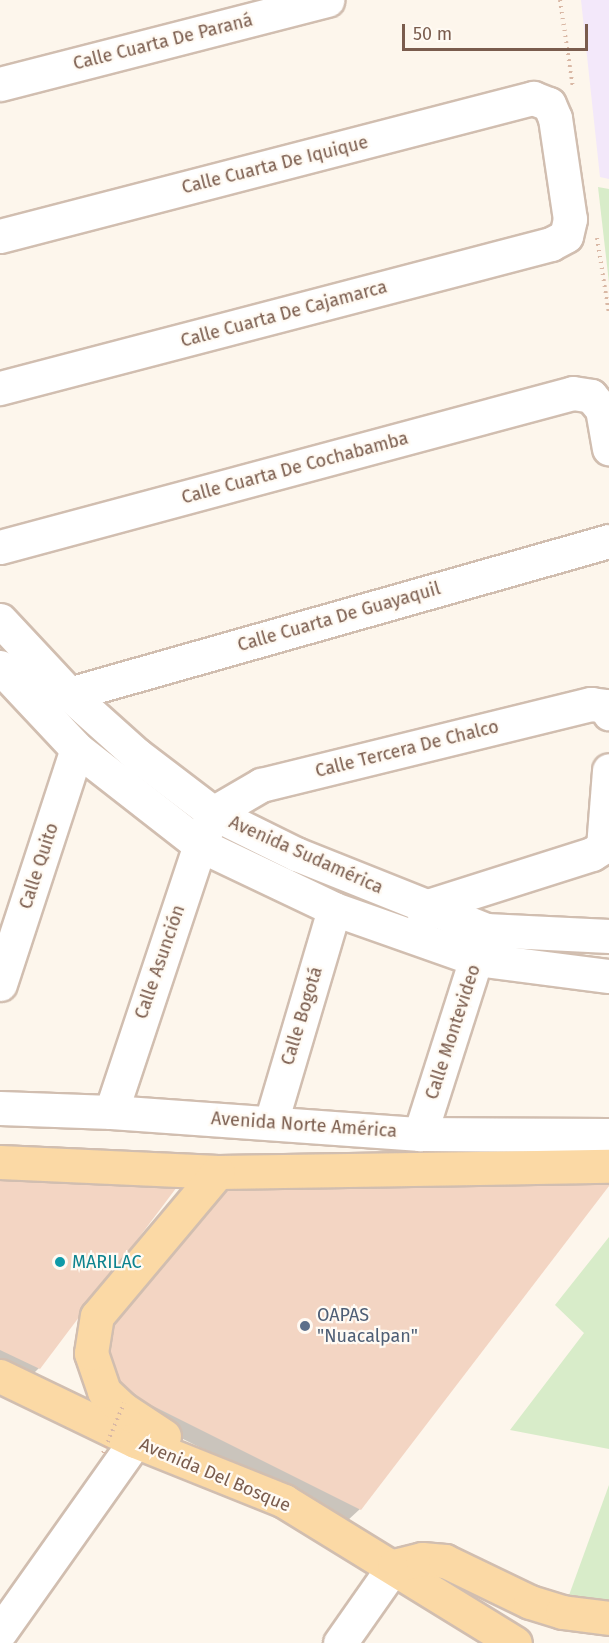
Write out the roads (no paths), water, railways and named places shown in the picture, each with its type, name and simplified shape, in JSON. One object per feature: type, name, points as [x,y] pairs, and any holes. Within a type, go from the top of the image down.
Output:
[{"type":"main road","points":[[0,1162],[218,1172],[609,1166]]},
{"type":"main road","points":[[218,1172],[97,1316],[91,1353],[104,1391],[123,1409],[159,1434],[284,1501]]},
{"type":"main road","name":"Avenida Del Bosque","points":[[0,1376],[135,1441],[284,1501],[394,1566],[515,1643]]},
{"type":"main road","points":[[394,1566],[422,1559],[445,1562],[530,1602],[562,1612],[609,1618]]},
{"type":"street","name":"Calle Cuarta De Paraná","points":[[0,84],[327,0]]},
{"type":"street","name":"Calle Cuarta De Iquique","points":[[0,236],[534,98],[549,104]]},
{"type":"street","name":"Calle Cuarta De Cajamarca","points":[[0,388],[551,244],[566,236],[570,219],[555,118],[549,104]]},
{"type":"street","name":"Calle Cuarta De Cochabamba","points":[[0,547],[573,393],[591,396],[602,409],[609,448]]},
{"type":"street","name":"Calle Cuarta De Guayaquil","points":[[69,694],[609,540]]},
{"type":"street","name":"Avenida Sudamérica","points":[[0,620],[69,694],[136,755],[213,813],[296,854],[428,906],[481,945],[609,936]]},
{"type":"street","name":"Avenida Sudamérica","points":[[0,667],[77,749],[200,844],[334,909],[412,938],[481,945],[609,976]]},
{"type":"street","name":"Calle Tercera De Chalco","points":[[213,813],[261,785],[591,704],[608,709]]},
{"type":"street","name":"Calle Quito","points":[[0,984],[77,749]]},
{"type":"street","points":[[412,938],[428,906],[592,854],[603,847],[609,770]]},
{"type":"street","name":"Calle Asunción","points":[[111,1112],[200,844],[213,813]]},
{"type":"street","name":"Calle Bogotá","points":[[271,1122],[334,909]]},
{"type":"street","name":"Calle Montevideo","points":[[420,1134],[481,945]]},
{"type":"street","name":"Avenida Norte América","points":[[0,1108],[111,1112],[420,1134],[609,1135]]},
{"type":"street","points":[[0,1632],[135,1441]]},
{"type":"street","points":[[340,1643],[394,1566]]},
{"type":"place","name":"MARILAC","points":[[60,1262]]},
{"type":"place","name":"OAPAS \"Nuacalpan\"","points":[[305,1326]]}]
